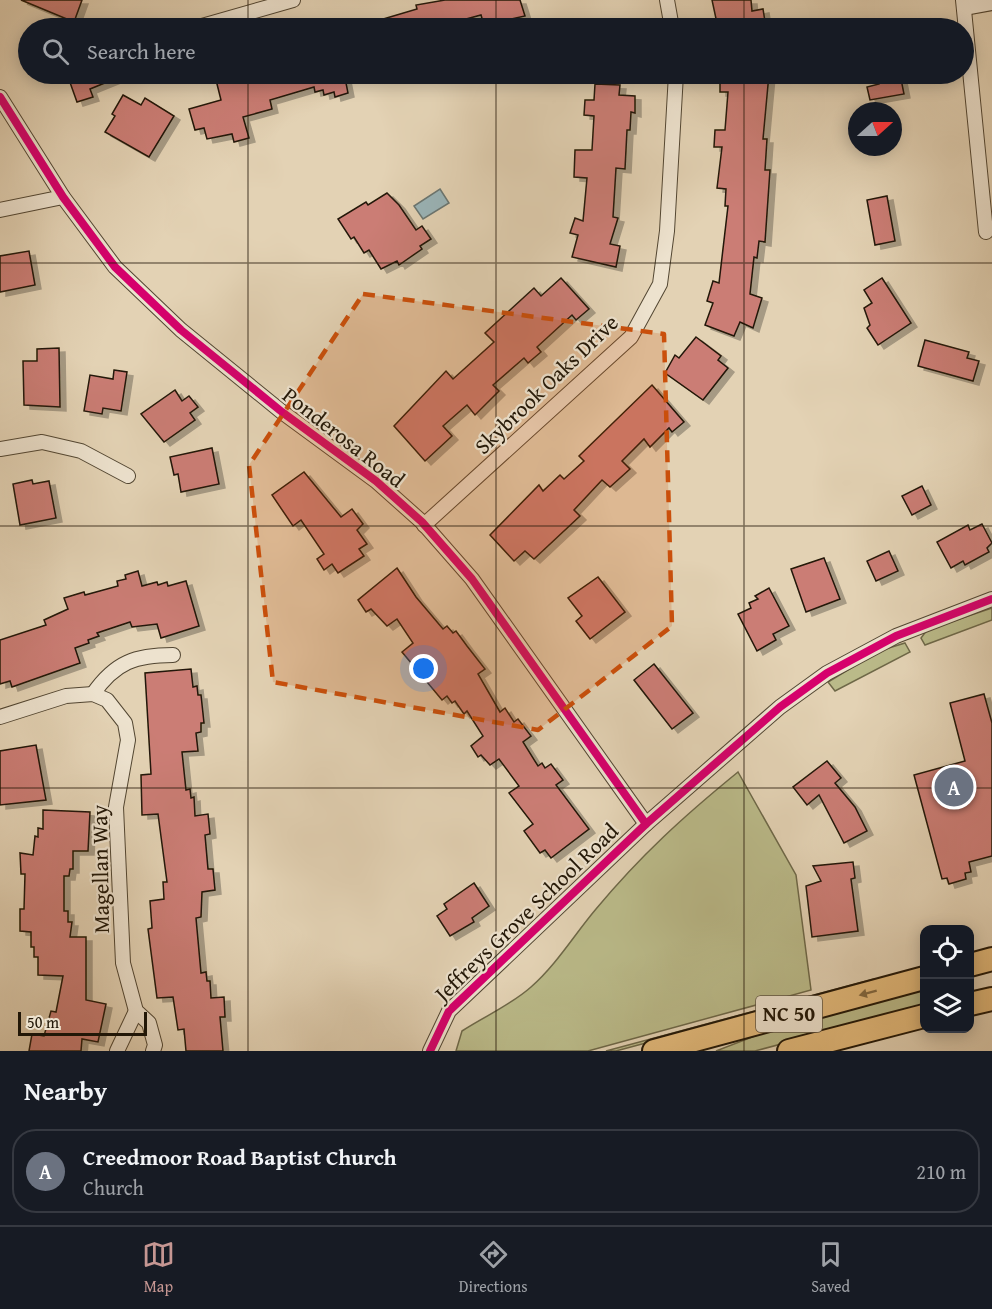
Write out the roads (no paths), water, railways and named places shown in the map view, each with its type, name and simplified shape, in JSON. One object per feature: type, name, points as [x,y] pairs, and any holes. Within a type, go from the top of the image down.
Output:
[{"type":"main road","points":[[974,964],[992,959]]},
{"type":"main road","name":"NC 50","points":[[654,1051],[920,979]]},
{"type":"main road","points":[[974,1003],[992,999]]},
{"type":"main road","name":"NC 50","points":[[789,1051],[920,1017]]},
{"type":"street","points":[[230,18],[293,0]]},
{"type":"street","points":[[667,0],[670,18]]},
{"type":"street","points":[[964,4],[992,3]]},
{"type":"street","name":"Skybrook Oaks Drive","points":[[424,525],[631,337],[660,284],[667,231],[675,84]]},
{"type":"street","points":[[972,84],[986,232]]},
{"type":"street","name":"Ponderosa Road","points":[[0,97],[63,197],[115,267],[181,330],[282,412],[376,481],[424,525],[471,579],[646,824]]},
{"type":"street","points":[[0,210],[63,197]]},
{"type":"street","points":[[0,449],[42,442],[81,451],[128,476]]},
{"type":"street","name":"Jeffreys Grove School Road","points":[[430,1051],[449,1011],[646,824],[780,707],[827,673],[896,636],[992,599]]},
{"type":"street","points":[[0,717],[66,696],[93,694],[105,676],[117,667],[144,656],[173,655]]},
{"type":"street","name":"Magellan Way","points":[[93,694],[107,700],[116,709],[125,723],[128,740],[116,807],[123,963],[136,1011],[149,1023],[154,1045],[153,1051]]},
{"type":"street","points":[[117,1051],[136,1011]]},
{"type":"water","points":[[440,189],[449,203],[423,219],[414,206]]},
{"type":"place","name":"Creedmoor Road Baptist Church","points":[[954,787]]}]
